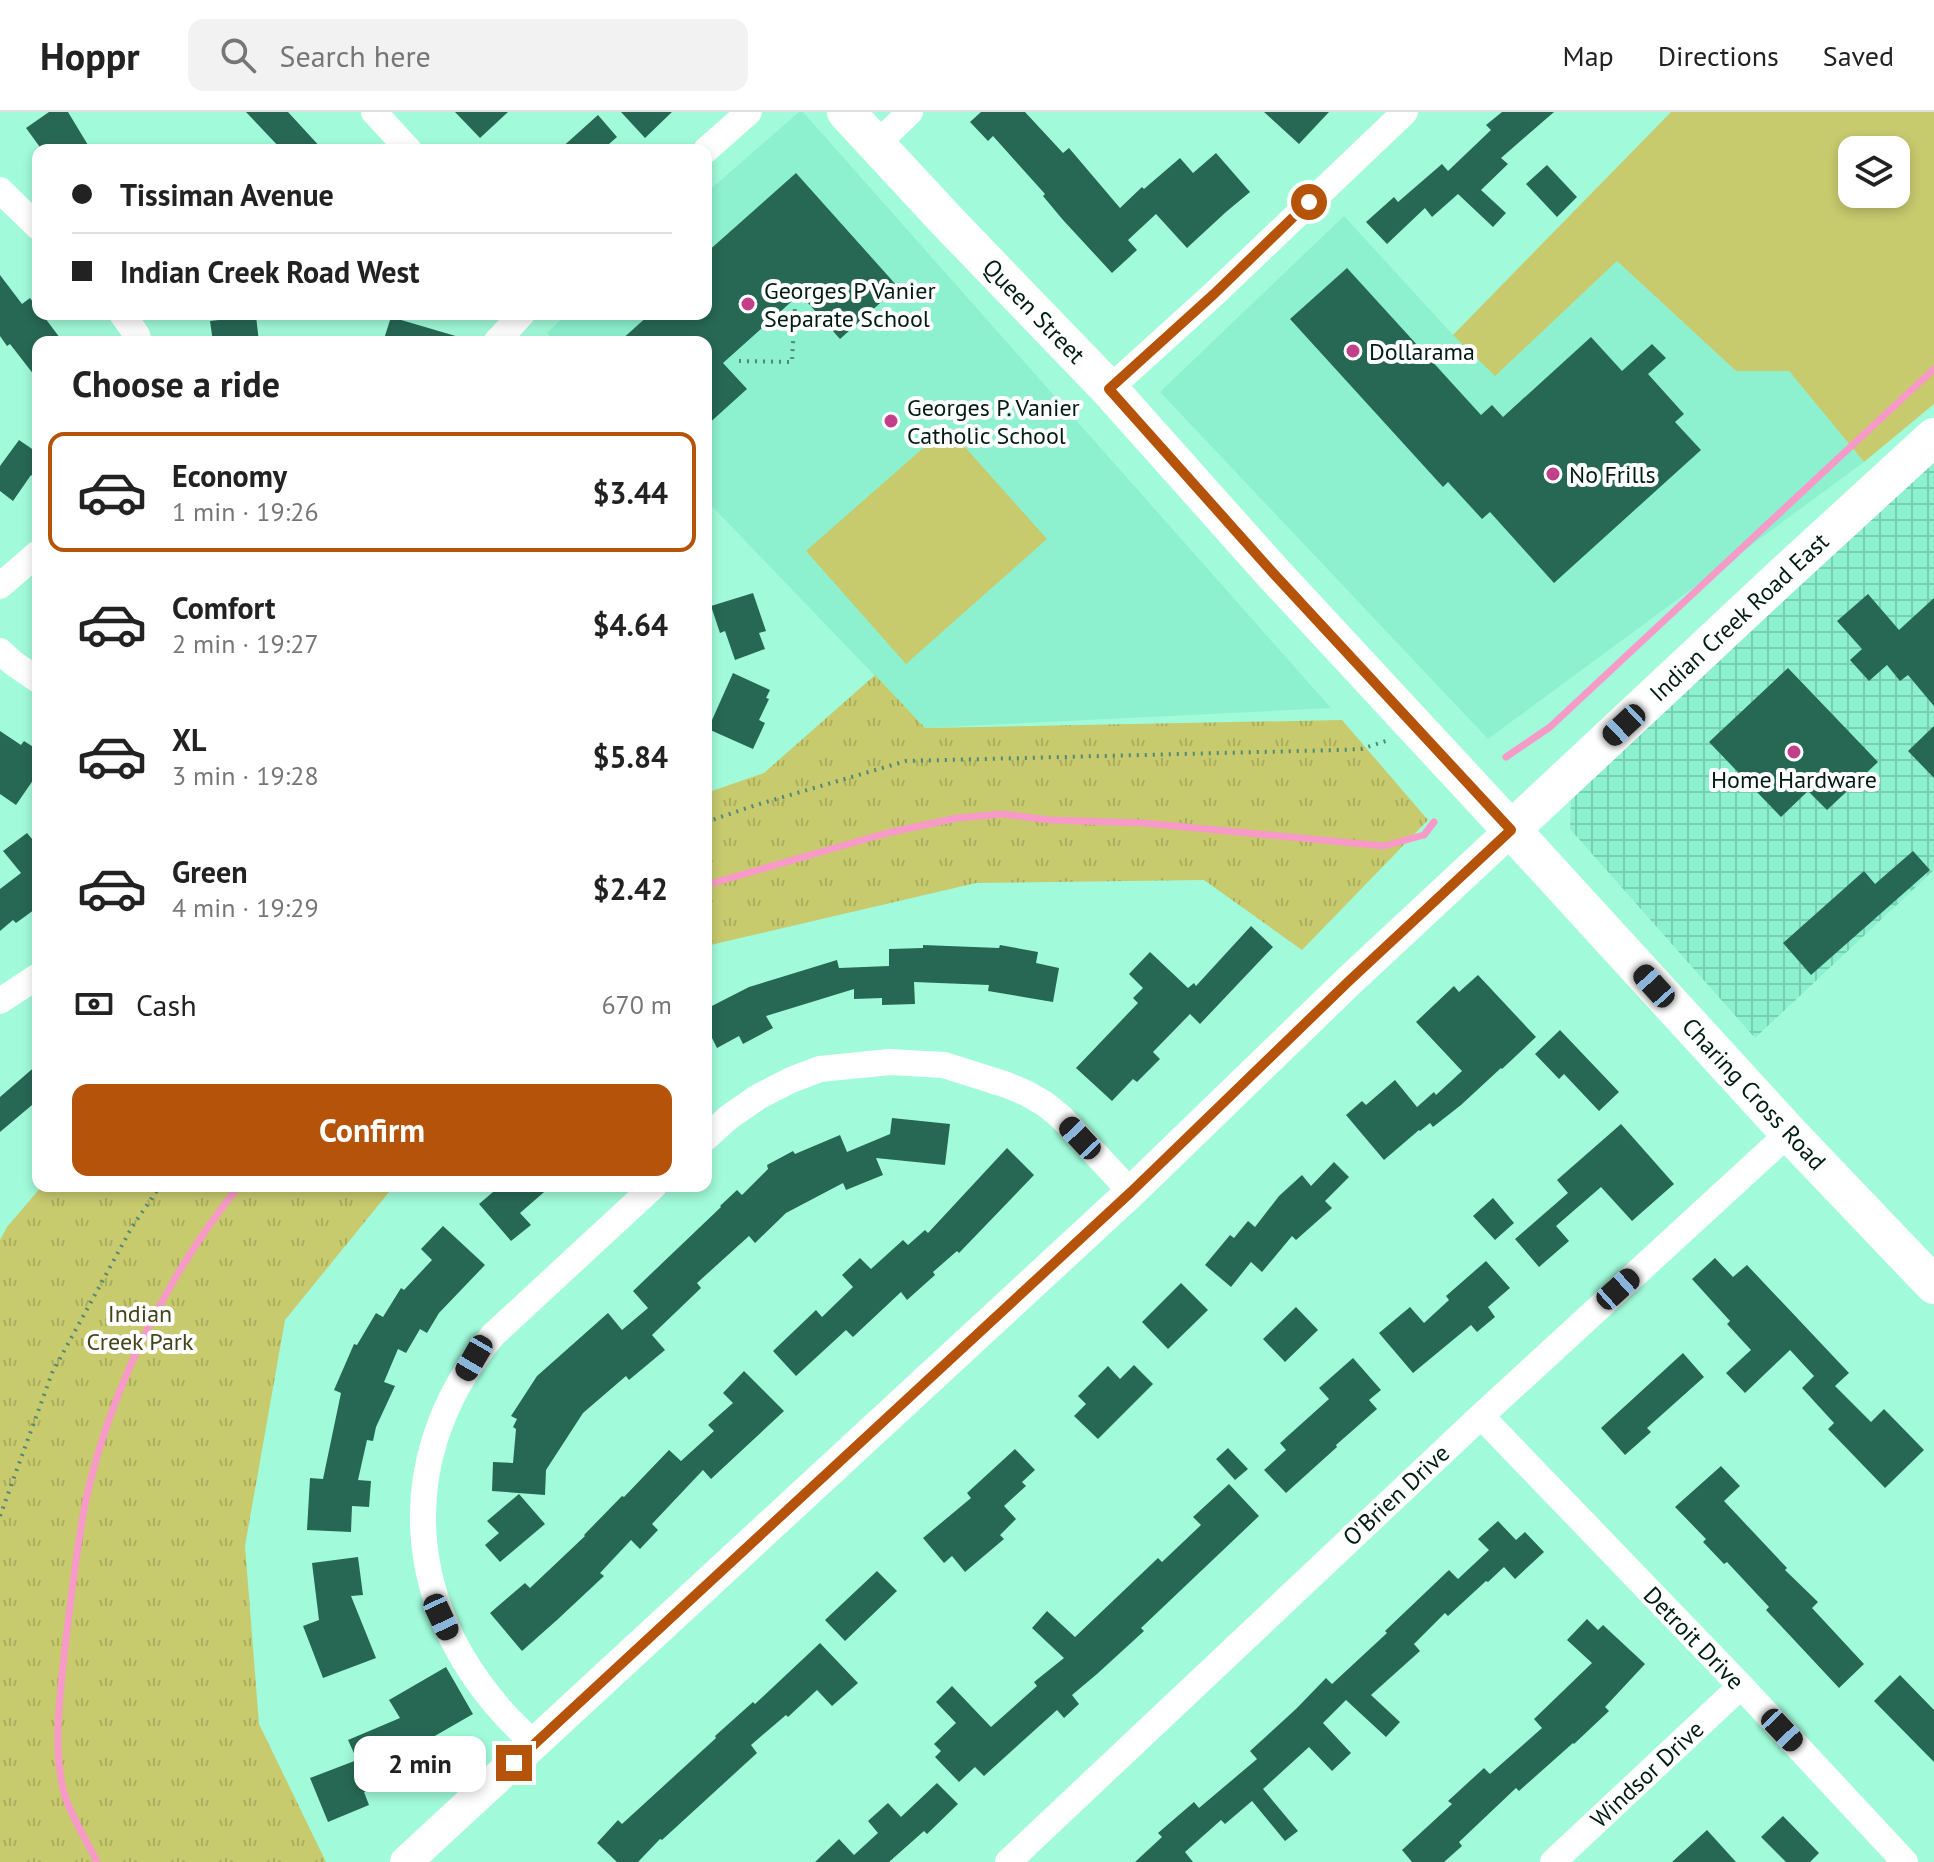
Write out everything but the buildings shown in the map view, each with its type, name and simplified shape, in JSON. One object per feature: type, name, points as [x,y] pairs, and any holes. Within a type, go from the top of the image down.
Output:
[{"type":"main road","name":"Queen Street","points":[[846,112],[1109,389],[1274,574],[1511,830]]},
{"type":"main road","name":"Indian Creek Road East","points":[[1511,830],[1934,437]]},
{"type":"main road","name":"Charing Cross Road","points":[[1511,830],[1789,1133],[1934,1285]]},
{"type":"street","points":[[374,112],[403,144]]},
{"type":"street","points":[[712,145],[749,112]]},
{"type":"street","points":[[877,144],[910,112]]},
{"type":"street","points":[[1109,389],[1405,112]]},
{"type":"street","points":[[0,190],[32,221]]},
{"type":"street","points":[[502,336],[516,320]]},
{"type":"street","points":[[0,586],[32,558]]},
{"type":"street","points":[[0,651],[32,676]]},
{"type":"street","points":[[406,1862],[1131,1192],[1349,981],[1511,830]]},
{"type":"street","points":[[0,1001],[32,980]]},
{"type":"street","points":[[712,1133],[758,1097],[820,1069],[890,1062],[944,1065],[1007,1085],[1045,1104],[1131,1192]]},
{"type":"street","name":"O'Brien Drive","points":[[1008,1862],[1481,1416],[1789,1133]]},
{"type":"street","points":[[535,1744],[479,1685],[441,1617],[425,1552],[423,1515],[429,1458],[445,1411],[474,1358],[493,1335],[648,1192]]},
{"type":"street","name":"Detroit Drive","points":[[1481,1416],[1741,1686],[1905,1862]]},
{"type":"street","name":"Windsor Drive","points":[[1553,1862],[1741,1686]]},
{"type":"path","points":[[739,361],[792,362],[795,307]]},
{"type":"path","points":[[712,820],[906,761],[1361,749],[1386,740],[1423,736]]},
{"type":"path","points":[[0,1516],[52,1373],[132,1227],[156,1192]]},
{"type":"shaded area","name":"Georges P. Vanier Catholic School","points":[[799,112],[803,112],[1331,708],[925,728],[712,506],[712,336],[550,336],[547,333],[561,320],[712,320],[712,188]]},
{"type":"shaded area","points":[[1344,216],[1453,335],[1495,375],[1617,261],[1736,371],[1789,371],[1864,462],[1488,739],[1160,392]]},
{"type":"shaded area","points":[[1934,455],[1934,870],[1755,1038],[1570,829],[1571,799]]},
{"type":"green space","points":[[1671,112],[1934,112],[1934,404],[1864,462],[1789,371],[1736,371],[1617,261],[1495,376],[1453,335]]},
{"type":"green space","points":[[947,427],[1047,539],[906,664],[806,551]]},
{"type":"green space","points":[[875,675],[925,728],[1342,720],[1428,820],[1302,950],[1204,880],[976,883],[712,945],[712,791],[764,773]]},
{"type":"green space","name":"Indian Creek Park","points":[[37,1192],[389,1192],[285,1320],[245,1546],[259,1724],[326,1862],[0,1862],[0,1240]]},
{"type":"waterway","points":[[1506,757],[1550,727],[1934,369]]},
{"type":"waterway","points":[[712,883],[887,833],[957,818],[1003,814],[1050,820],[1144,823],[1384,846],[1424,835],[1434,822]]},
{"type":"waterway","points":[[97,1862],[65,1796],[58,1738],[66,1639],[87,1495],[111,1413],[146,1332],[189,1255],[234,1192]]},
{"type":"place","name":"Georges P Vanier Separate School","points":[[748,304]]},
{"type":"place","name":"Dollarama","points":[[1353,351]]},
{"type":"place","name":"Georges P. Vanier Catholic School","points":[[891,421]]},
{"type":"place","name":"No Frills","points":[[1553,474]]},
{"type":"place","name":"Home Hardware","points":[[1794,752]]},
{"type":"route","points":[[514,1763],[1131,1192],[1349,981],[1511,830],[1274,574],[1109,389],[1309,202]]}]
